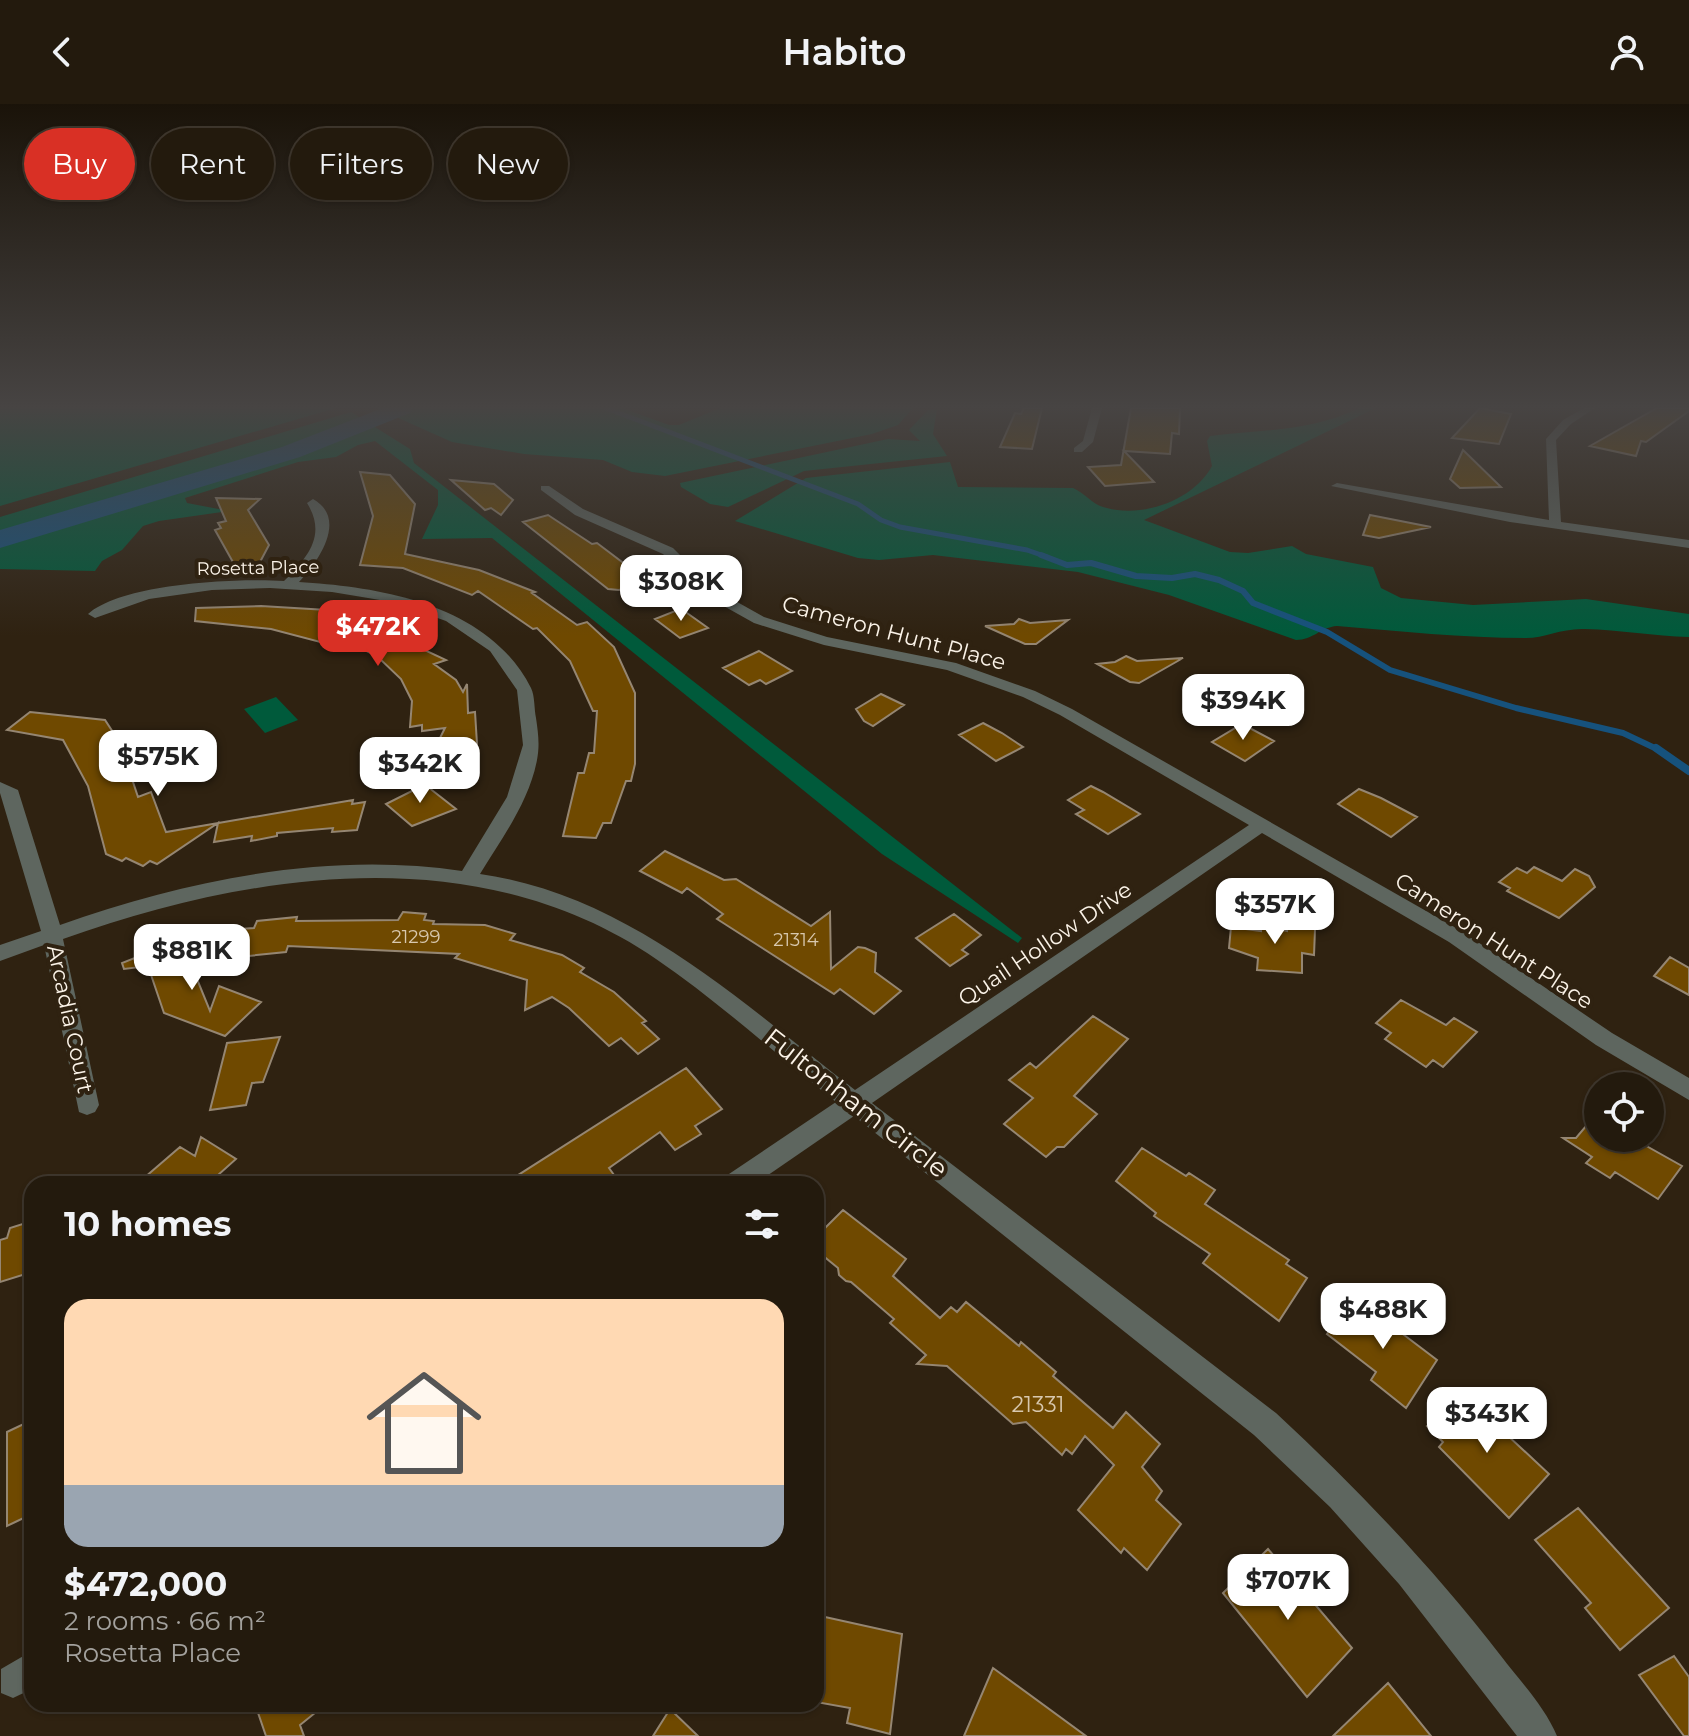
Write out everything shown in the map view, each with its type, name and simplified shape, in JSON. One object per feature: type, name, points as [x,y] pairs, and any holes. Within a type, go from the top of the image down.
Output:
[{"type":"street","points":[[1552,484],[1555,525]]},
{"type":"street","points":[[1337,486],[1555,525],[1689,544]]},
{"type":"street","name":"Cameron Hunt Place","points":[[545,488],[579,512],[668,551],[709,592],[759,620],[824,641],[951,666],[1029,694],[1456,937],[1604,1039],[1689,1090]]},
{"type":"street","points":[[289,584],[309,564],[323,539],[322,517],[313,503]]},
{"type":"street","name":"Rosetta Place","points":[[95,614],[131,599],[167,591],[289,584],[370,593],[428,609],[475,633],[492,645],[515,673],[530,715],[531,744],[524,776],[510,810],[469,876]]},
{"type":"street","name":"Arcadia Court","points":[[0,787],[9,790],[52,933],[87,1105]]},
{"type":"street","name":"Quail Hollow Drive","points":[[747,1176],[1262,825]]},
{"type":"street","name":"Fultonham Circle","points":[[0,953],[162,898],[253,879],[341,870],[402,869],[469,876],[569,902],[633,934],[855,1102],[1265,1424],[1324,1477],[1416,1574],[1478,1650],[1539,1736]]},
{"type":"green space","points":[[0,484],[75,484],[0,506]]},
{"type":"green space","points":[[110,484],[228,484],[185,498],[187,503],[229,511],[143,526],[122,550],[102,561],[95,571],[0,569],[0,517]]},
{"type":"green space","points":[[430,484],[441,484],[1022,938],[1018,943],[882,854],[492,538],[422,539],[438,505],[438,490]]},
{"type":"green space","points":[[680,484],[776,484],[728,507],[710,504]]},
{"type":"green space","points":[[796,484],[1073,488],[1103,507],[1133,511],[1165,504],[1197,484],[1218,484],[1144,520],[1230,552],[1248,553],[1292,546],[1306,554],[1373,567],[1381,588],[1401,598],[1473,605],[1586,599],[1689,614],[1689,637],[1585,629],[1533,638],[1502,638],[1337,626],[1296,640],[1169,595],[1078,572],[933,555],[879,560],[858,558],[735,521]]},
{"type":"green space","points":[[276,697],[298,720],[265,733],[244,709]]},
{"type":"building","points":[[364,484],[398,484],[415,504],[405,554],[479,570],[535,592],[532,593],[577,625],[587,622],[614,647],[635,693],[635,764],[631,781],[626,781],[611,823],[603,823],[596,838],[563,836],[578,773],[584,773],[589,753],[594,753],[597,711],[593,711],[570,661],[537,628],[533,629],[478,591],[472,595],[403,568],[360,565],[373,516]]},
{"type":"building","points":[[456,484],[494,484],[513,500],[501,515],[491,508],[485,510]]},
{"type":"building","points":[[1456,484],[1498,484],[1501,487],[1460,488]]},
{"type":"building","points":[[216,498],[260,499],[248,510],[269,545],[260,562],[234,564],[215,530],[221,528],[218,523],[226,521]]},
{"type":"building","points":[[548,515],[592,544],[597,543],[647,581],[619,590],[608,589],[523,522]]},
{"type":"building","points":[[1370,515],[1431,527],[1379,538],[1363,535]]},
{"type":"building","points":[[261,606],[344,611],[373,619],[367,623],[446,660],[434,664],[456,680],[463,692],[467,684],[468,713],[475,712],[477,744],[467,766],[426,766],[445,728],[422,731],[422,725],[410,727],[412,701],[401,679],[377,656],[342,639],[332,638],[324,643],[271,629],[195,621],[196,608]]},
{"type":"building","points":[[680,609],[708,628],[680,638],[655,619]]},
{"type":"building","points":[[1019,619],[1030,623],[1068,620],[1036,644],[1025,644],[985,626],[1014,624]]},
{"type":"building","points":[[759,651],[792,671],[766,684],[760,680],[749,685],[723,668]]},
{"type":"building","points":[[1126,656],[1137,661],[1183,658],[1139,683],[1130,682],[1097,664],[1115,662]]},
{"type":"building","points":[[881,694],[904,705],[873,726],[864,721],[856,709]]},
{"type":"building","points":[[30,712],[105,720],[120,743],[138,797],[151,792],[166,832],[218,823],[157,864],[150,861],[143,866],[106,854],[88,786],[63,740],[7,730]]},
{"type":"building","points":[[983,723],[1023,747],[996,761],[959,735]]},
{"type":"building","points":[[1242,724],[1274,741],[1245,761],[1212,742]]},
{"type":"building","points":[[419,780],[456,809],[412,826],[386,804],[414,790]]},
{"type":"building","points":[[1091,786],[1140,814],[1108,834],[1076,814],[1084,810],[1068,800]]},
{"type":"building","points":[[1359,789],[1417,817],[1391,837],[1338,804]]},
{"type":"building","points":[[353,800],[352,804],[365,802],[357,830],[332,832],[333,828],[277,833],[277,836],[251,841],[252,836],[214,842],[218,823]]},
{"type":"building","points":[[665,851],[724,880],[736,879],[811,926],[830,912],[831,969],[858,947],[865,948],[876,953],[875,972],[901,991],[874,1014],[840,989],[834,994],[717,919],[723,914],[687,888],[682,893],[640,871]]},
{"type":"building","points":[[1534,867],[1562,881],[1575,869],[1589,876],[1595,887],[1559,918],[1507,891],[1510,888],[1499,882],[1517,868],[1527,873]]},
{"type":"building","points":[[403,912],[426,914],[424,920],[434,921],[433,924],[485,925],[515,934],[510,940],[562,955],[584,968],[580,972],[614,992],[646,1021],[642,1023],[659,1039],[638,1054],[621,1038],[609,1046],[569,1008],[552,997],[525,1010],[527,980],[455,958],[459,954],[288,946],[286,952],[229,958],[240,929],[254,928],[257,921],[297,917],[296,921],[398,920]]},
{"type":"building","points":[[954,914],[981,935],[962,950],[968,954],[950,966],[916,938]]},
{"type":"building","points":[[1288,923],[1315,929],[1314,955],[1302,953],[1302,973],[1257,970],[1258,958],[1229,948],[1231,927],[1261,931],[1261,925],[1287,931]]},
{"type":"building","points":[[182,939],[191,962],[158,965],[197,979],[210,1011],[219,986],[261,1002],[225,1036],[164,1013],[148,966],[124,969],[122,963]]},
{"type":"building","points":[[1670,957],[1689,968],[1689,995],[1654,976]]},
{"type":"building","points":[[1401,1000],[1446,1025],[1454,1018],[1477,1032],[1443,1067],[1433,1060],[1426,1067],[1385,1039],[1391,1033],[1376,1023]]},
{"type":"building","points":[[1093,1016],[1128,1039],[1074,1096],[1097,1114],[1064,1147],[1057,1147],[1046,1157],[1004,1124],[1033,1098],[1009,1080],[1030,1063],[1036,1068]]},
{"type":"building","points":[[280,1037],[263,1082],[252,1083],[246,1105],[210,1110],[227,1043]]},
{"type":"building","points":[[686,1068],[722,1109],[695,1126],[701,1134],[675,1150],[660,1132],[609,1168],[613,1176],[517,1176]]},
{"type":"building","points":[[1584,1129],[1584,1152],[1563,1138],[1576,1138]]},
{"type":"building","points":[[201,1137],[236,1159],[217,1176],[146,1176],[180,1147],[195,1156]]},
{"type":"building","points":[[1142,1148],[1215,1190],[1205,1204],[1289,1260],[1286,1264],[1307,1278],[1279,1321],[1203,1263],[1210,1254],[1154,1216],[1156,1213],[1116,1181]]},
{"type":"building","points":[[1584,1152],[1657,1152],[1682,1166],[1658,1199],[1615,1172],[1610,1178],[1586,1163],[1592,1157]]},
{"type":"building","points":[[843,1210],[906,1259],[893,1276],[940,1318],[951,1307],[957,1312],[966,1302],[1056,1372],[1053,1376],[1113,1428],[1126,1412],[1160,1444],[1142,1467],[1162,1491],[1156,1500],[1181,1524],[1147,1570],[1124,1548],[1121,1553],[1078,1510],[1114,1465],[1085,1436],[1072,1454],[1066,1449],[1062,1455],[1026,1422],[1013,1424],[947,1366],[917,1364],[926,1355],[890,1323],[894,1319],[839,1275],[838,1268],[824,1257],[824,1229]]},
{"type":"building","points":[[24,1224],[24,1274],[0,1282],[0,1240],[7,1238],[10,1228]]},
{"type":"building","points":[[1354,1297],[1437,1360],[1406,1408],[1371,1380],[1376,1372],[1327,1334]]},
{"type":"building","points":[[1462,1393],[1549,1474],[1509,1518],[1439,1447],[1443,1442],[1427,1426]]},
{"type":"building","points":[[24,1424],[24,1518],[7,1526],[7,1432]]},
{"type":"building","points":[[1578,1508],[1669,1608],[1620,1650],[1585,1608],[1591,1603],[1535,1540]]},
{"type":"building","points":[[1268,1549],[1352,1648],[1307,1697],[1223,1593]]},
{"type":"building","points":[[824,1617],[902,1634],[890,1734],[847,1723],[850,1708],[824,1703]]},
{"type":"building","points":[[1674,1656],[1689,1677],[1689,1736],[1684,1736],[1639,1675]]},
{"type":"building","points":[[993,1668],[1086,1736],[964,1736]]},
{"type":"building","points":[[1388,1683],[1431,1736],[1333,1736]]},
{"type":"building","points":[[258,1712],[316,1712],[300,1725],[304,1736],[266,1736]]},
{"type":"building","points":[[668,1712],[673,1712],[698,1736],[653,1736]]},
{"type":"waterway","points":[[0,539],[183,484]]},
{"type":"waterway","points":[[806,484],[858,504],[881,520],[900,527],[1027,550],[1047,557]]},
{"type":"waterway","points":[[1041,555],[1067,565],[1091,563],[1136,576],[1172,578],[1195,574],[1219,580],[1243,591],[1253,603],[1327,632],[1390,670],[1516,708],[1623,733],[1659,750]]},
{"type":"waterway","points":[[1659,750],[1689,771]]}]
